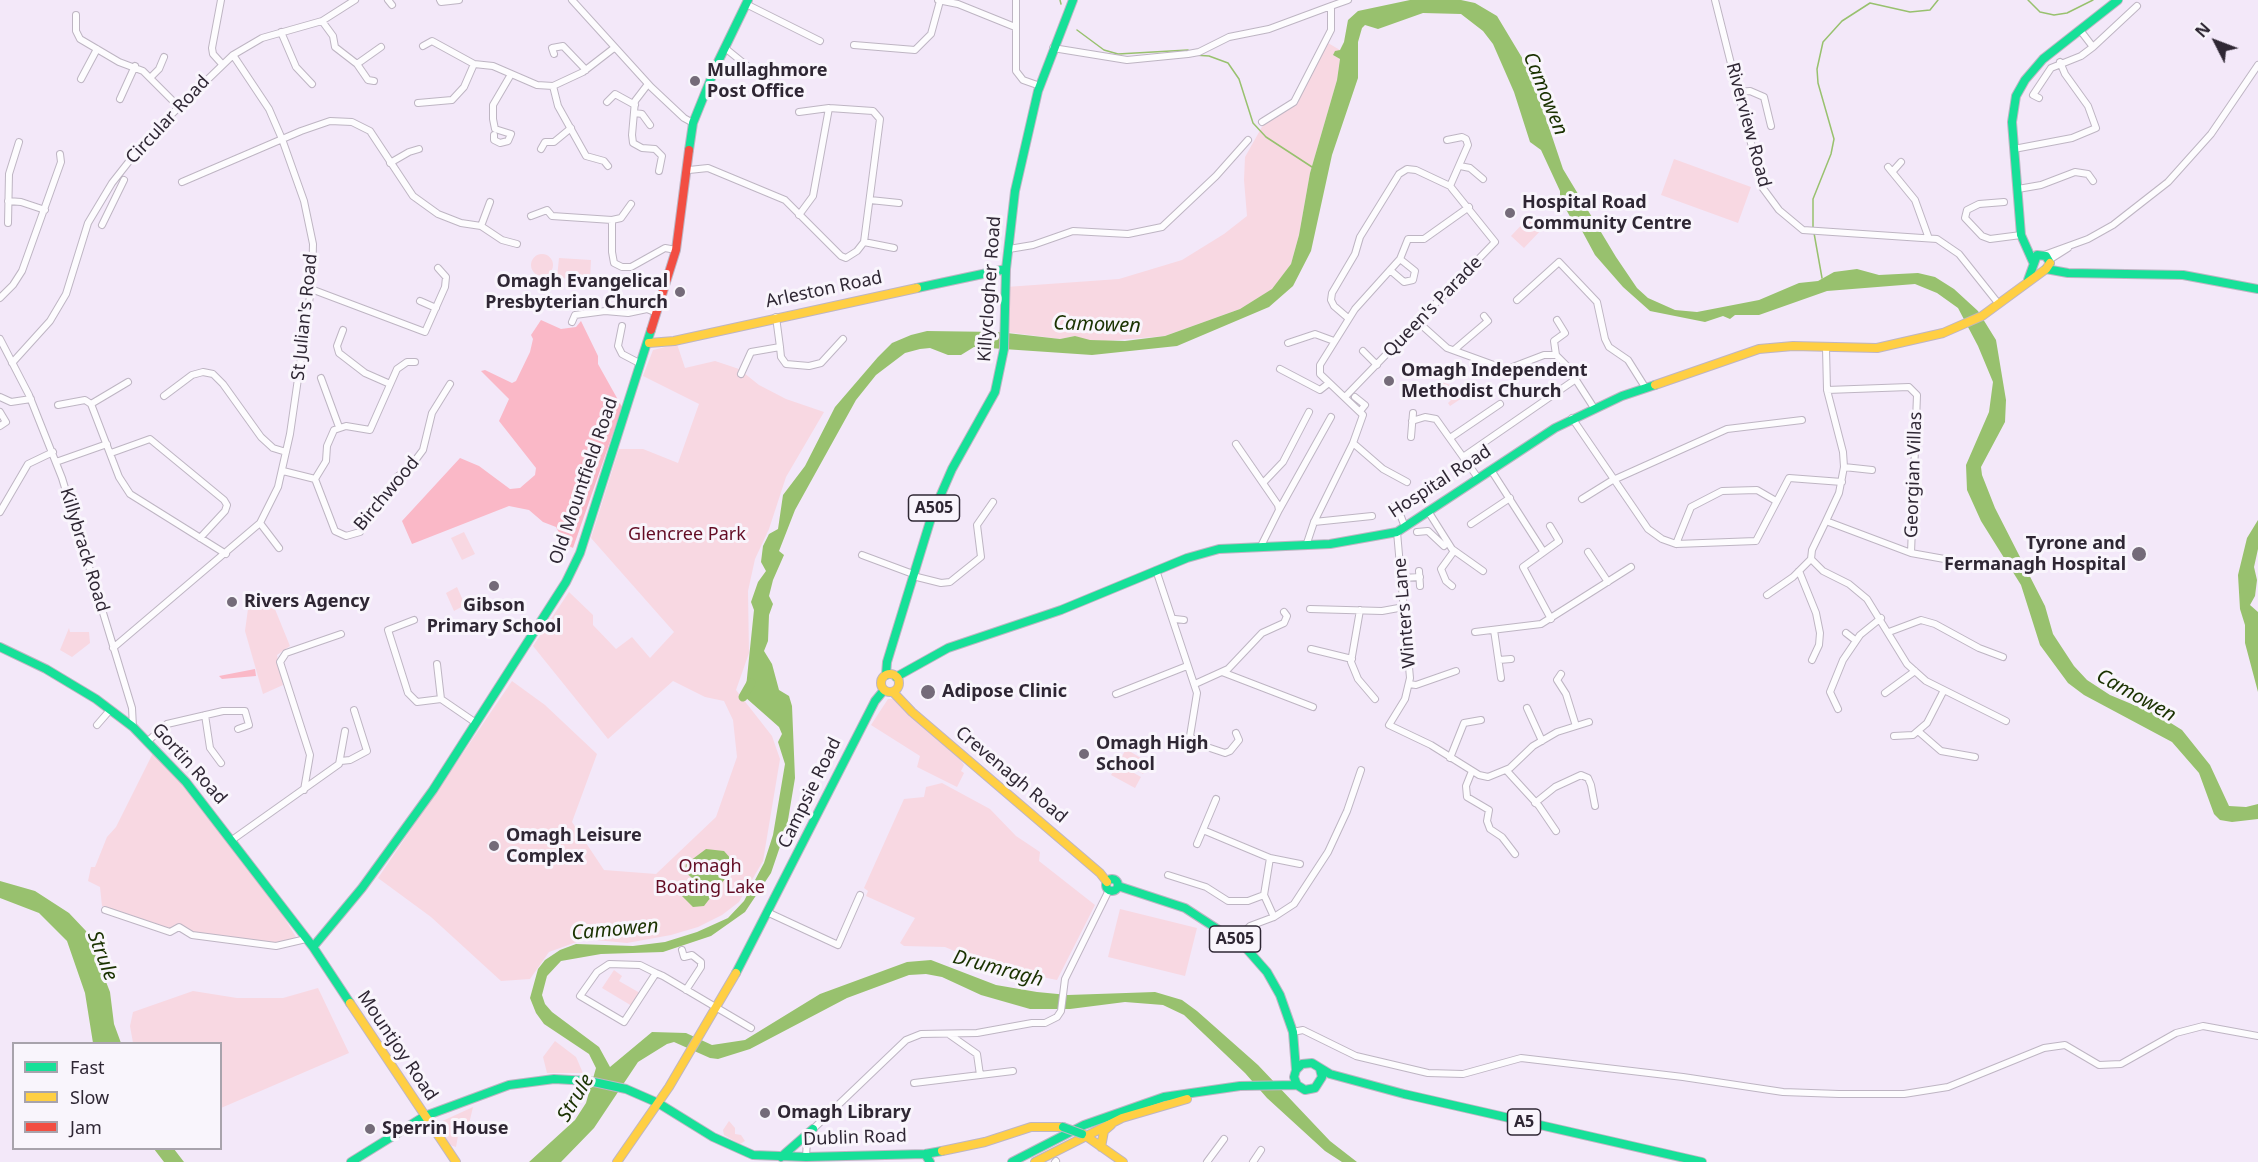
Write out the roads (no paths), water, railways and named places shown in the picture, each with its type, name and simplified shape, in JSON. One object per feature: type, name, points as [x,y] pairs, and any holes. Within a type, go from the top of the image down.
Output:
[{"type":"main road","name":"Killyclogher Road","points":[[886,675],[887,662],[913,575],[941,492],[992,400],[1004,349],[1006,269],[1015,191],[1040,86],[1073,0]]},
{"type":"main road","points":[[2118,0],[2035,67],[2020,89],[2013,114],[2014,149],[2021,235],[2026,246],[2042,263],[2077,272],[2183,275],[2258,289]]},
{"type":"main road","name":"Old Mountfield Road","points":[[313,947],[362,888],[433,790],[568,578],[580,553],[649,343],[676,250],[689,170],[693,123],[747,2]]},
{"type":"main road","name":"Hospital Road","points":[[896,677],[948,648],[1061,610],[1156,570],[1219,549],[1306,546],[1401,529],[1572,418],[1594,408],[1645,387],[1759,349],[1793,346],[1877,348],[1924,339],[1982,316],[2028,280],[2042,263]]},
{"type":"main road","name":"Arleston Road","points":[[649,343],[674,341],[776,317],[1006,269]]},
{"type":"main road","name":"Gortin Road","points":[[0,647],[63,678],[133,727],[148,741],[186,782],[313,947]]},
{"type":"main road","points":[[884,690],[893,692],[898,686],[896,677],[886,675]]},
{"type":"main road","name":"A505","points":[[884,690],[881,681],[886,675]]},
{"type":"main road","name":"Campsie Road","points":[[617,1162],[690,1054],[717,1008],[769,913],[865,719],[884,690]]},
{"type":"main road","name":"Crevenagh Road","points":[[893,692],[912,712],[1100,873],[1108,886]]},
{"type":"main road","name":"A505","points":[[1108,886],[1114,879],[1118,886],[1185,908],[1236,940],[1267,972],[1280,995],[1293,1032],[1296,1077]]},
{"type":"main road","name":"Mountjoy Road","points":[[313,947],[456,1162]]},
{"type":"main road","points":[[1296,1050],[1309,1062]]},
{"type":"main road","points":[[1012,1162],[1097,1119],[1164,1097],[1227,1087],[1283,1084],[1296,1077],[1302,1064],[1309,1062]]},
{"type":"main road","name":"A5","points":[[1309,1062],[1337,1077],[1484,1114],[1702,1162]]},
{"type":"main road","points":[[1320,1069],[1321,1082]]},
{"type":"main road","points":[[1296,1077],[1310,1090],[1321,1082],[1337,1077]]},
{"type":"main road","name":"Dublin Road","points":[[351,1162],[425,1116],[509,1085],[554,1079],[589,1081],[626,1089],[658,1103],[713,1137],[748,1153],[781,1157],[926,1159],[1031,1127],[1063,1127],[1084,1135]]},
{"type":"main road","points":[[1035,1162],[1113,1122],[1227,1087]]},
{"type":"main road","points":[[1101,1147],[1104,1131],[1113,1122]]},
{"type":"main road","points":[[781,1157],[813,1130]]},
{"type":"main road","points":[[1084,1135],[1120,1161]]},
{"type":"street","name":"Circular Road","points":[[221,0],[212,48],[213,54],[222,64]]},
{"type":"street","points":[[233,55],[262,38],[322,21],[355,0]]},
{"type":"street","points":[[440,0],[441,2],[459,0]]},
{"type":"street","points":[[572,0],[648,84],[684,118],[693,123]]},
{"type":"street","points":[[854,45],[915,50],[931,34],[939,0],[951,1],[1016,27]]},
{"type":"street","points":[[1016,0],[1016,71],[1023,80],[1040,86]]},
{"type":"street","points":[[1053,48],[1126,60],[1188,54],[1199,52],[1229,37],[1269,29],[1331,9],[1348,0]]},
{"type":"street","name":"Riverview Road","points":[[1715,0],[1762,187],[1779,210],[1792,223],[1808,230],[1888,237],[1928,236]]},
{"type":"street","points":[[747,2],[819,41]]},
{"type":"street","points":[[2039,98],[2033,95],[2051,68],[2060,62],[2081,56],[2136,6]]},
{"type":"street","points":[[1262,122],[1294,102],[1331,30],[1331,9]]},
{"type":"street","points":[[76,15],[78,36],[119,62],[135,66],[179,107]]},
{"type":"street","points":[[322,21],[333,36],[335,48],[357,64],[368,80],[374,81]]},
{"type":"street","points":[[2080,30],[2093,47]]},
{"type":"street","points":[[281,32],[296,67],[312,84]]},
{"type":"street","points":[[423,46],[432,41],[474,64],[493,66],[510,76],[537,86],[553,86],[586,70],[614,48]]},
{"type":"street","points":[[357,64],[381,46]]},
{"type":"street","points":[[554,54],[552,48],[563,46],[586,70]]},
{"type":"street","points":[[725,48],[773,87]]},
{"type":"street","points":[[81,75],[97,49]]},
{"type":"street","name":"Circular Road","points":[[12,363],[50,321],[66,294],[88,223],[104,195],[149,136],[233,55]]},
{"type":"street","name":"St Julian's Road","points":[[233,55],[268,109],[282,139],[304,201],[313,244],[311,290],[283,471],[260,523]]},
{"type":"street","points":[[150,78],[159,69],[164,57]]},
{"type":"street","points":[[2014,149],[2072,138],[2096,128],[2088,106],[2065,74],[2060,62]]},
{"type":"street","points":[[417,102],[452,100],[464,87],[474,64]]},
{"type":"street","points":[[2042,263],[2060,247],[2074,244],[2113,225],[2173,177],[2211,134],[2258,64]]},
{"type":"street","points":[[120,99],[135,66]]},
{"type":"street","points":[[494,135],[494,140],[500,143],[508,141],[511,134],[495,129],[493,119],[493,105],[510,76]]},
{"type":"street","points":[[648,84],[640,91],[635,105],[633,143],[642,148],[655,149],[662,156],[659,171]]},
{"type":"street","points":[[553,86],[558,106],[586,156],[604,161],[608,166]]},
{"type":"street","points":[[1738,92],[1750,91],[1764,97],[1771,126]]},
{"type":"street","points":[[607,102],[615,94],[635,105]]},
{"type":"street","points":[[689,170],[708,168],[785,200],[841,256],[851,256],[864,242],[880,120],[873,111],[829,108],[799,112]]},
{"type":"street","points":[[800,214],[813,196],[829,108]]},
{"type":"street","points":[[635,113],[642,114],[650,125]]},
{"type":"street","points":[[185,172],[185,180],[330,121],[352,122],[370,131],[413,196],[438,214],[461,223],[481,226],[502,240],[517,244]]},
{"type":"street","points":[[541,149],[545,142],[554,142],[571,128]]},
{"type":"street","points":[[1348,318],[1330,300],[1355,254],[1360,237],[1399,174],[1407,169],[1416,170],[1450,186],[1468,145],[1466,139],[1447,140]]},
{"type":"street","points":[[1008,249],[1033,245],[1073,231],[1128,234],[1162,227],[1216,176],[1248,140]]},
{"type":"street","points":[[8,223],[9,174],[18,144],[9,143]]},
{"type":"street","points":[[390,164],[409,152],[419,149]]},
{"type":"street","points":[[0,298],[13,285],[22,270],[62,162],[60,154]]},
{"type":"street","points":[[1901,162],[1891,169],[1915,200],[1928,236],[1937,239],[1959,254],[1998,303]]},
{"type":"street","points":[[1460,166],[1470,168],[1483,178]]},
{"type":"street","points":[[2018,189],[2041,185],[2075,172],[2088,174],[2093,181]]},
{"type":"street","points":[[102,225],[124,180]]},
{"type":"street","name":"Queen's Parade","points":[[1345,397],[1495,242],[1450,186]]},
{"type":"street","points":[[104,195],[115,200]]},
{"type":"street","points":[[870,200],[899,203]]},
{"type":"street","points":[[8,201],[21,202],[45,210]]},
{"type":"street","points":[[481,226],[489,202]]},
{"type":"street","points":[[2004,202],[1979,204],[1967,210],[1965,218],[1982,236],[1990,239],[2021,235]]},
{"type":"street","points":[[531,216],[547,210],[552,216],[612,220],[621,218],[631,204]]},
{"type":"street","points":[[1306,546],[1314,522],[1363,421],[1361,411],[1320,374],[1319,369],[1348,318],[1400,259],[1408,239],[1424,239],[1469,207]]},
{"type":"street","points":[[612,220],[614,263],[621,267],[631,267],[665,248],[676,250]]},
{"type":"street","points":[[864,242],[894,248]]},
{"type":"street","points":[[1390,270],[1404,282],[1413,280],[1415,271],[1400,259]]},
{"type":"street","points":[[1517,300],[1560,262],[1597,302],[1605,339],[1610,347],[1628,360],[1645,387]]},
{"type":"street","points":[[311,290],[425,332],[446,287],[446,277],[438,268]]},
{"type":"street","points":[[420,301],[436,308]]},
{"type":"street","points":[[572,322],[575,315],[605,311],[628,313],[647,309],[657,313]]},
{"type":"street","points":[[1454,350],[1488,321],[1484,316]]},
{"type":"street","points":[[776,317],[781,357],[786,364],[809,366],[821,363],[843,339]]},
{"type":"street","points":[[1557,320],[1565,333],[1554,341],[1556,355],[1576,379],[1594,408]]},
{"type":"street","points":[[1418,322],[1454,350],[1502,368],[1510,368],[1544,355],[1556,355]]},
{"type":"street","points":[[622,326],[618,346],[621,354],[641,364]]},
{"type":"street","points":[[342,330],[337,346],[339,353],[365,373],[390,384]]},
{"type":"street","points":[[1288,343],[1315,334],[1334,341]]},
{"type":"street","name":"Killybrack Road","points":[[0,339],[31,399],[53,452],[78,526],[132,708],[133,727]]},
{"type":"street","points":[[741,374],[751,352],[780,347]]},
{"type":"street","points":[[1767,595],[1811,559],[1812,550],[1842,482],[1843,452],[1827,390],[1827,348]]},
{"type":"street","points":[[1363,351],[1377,365]]},
{"type":"street","points":[[339,427],[370,430],[401,365],[415,362]]},
{"type":"street","points":[[1282,379],[1283,370],[1320,390],[1329,383]]},
{"type":"street","points":[[164,396],[192,375],[203,372],[213,374],[223,384],[261,437],[273,448],[286,452]]},
{"type":"street","points":[[321,378],[339,427]]},
{"type":"street","points":[[1463,457],[1576,379]]},
{"type":"street","points":[[91,404],[128,382]]},
{"type":"street","name":"Birchwood","points":[[315,479],[334,531],[353,535],[367,523],[397,477],[411,466],[423,450],[432,413],[450,384]]},
{"type":"street","name":"Georgian Villas","points":[[1826,520],[1911,553],[1917,395],[1910,387],[1827,390]]},
{"type":"street","points":[[0,397],[11,402],[31,399]]},
{"type":"street","points":[[1355,397],[1365,405],[1361,411]]},
{"type":"street","points":[[58,405],[85,400],[91,404],[119,477],[130,494],[226,554]]},
{"type":"street","points":[[1450,438],[1500,404]]},
{"type":"street","points":[[0,412],[6,422],[0,426]]},
{"type":"street","points":[[1263,483],[1283,462],[1310,412]]},
{"type":"street","points":[[1411,436],[1413,413]]},
{"type":"street","points":[[1261,546],[1330,417]]},
{"type":"street","points":[[1412,421],[1425,417],[1436,419],[1478,478]]},
{"type":"street","points":[[1572,418],[1648,529],[1662,539],[1676,544],[1756,541],[1789,477],[1842,482]]},
{"type":"street","points":[[1582,499],[1615,480],[1727,429],[1802,420]]},
{"type":"street","points":[[283,471],[315,479],[326,460],[330,436],[339,427]]},
{"type":"street","points":[[111,453],[150,439],[224,500],[227,505],[225,511],[200,537]]},
{"type":"street","points":[[1353,443],[1383,469],[1407,482]]},
{"type":"street","points":[[56,462],[107,444]]},
{"type":"street","points":[[1236,444],[1279,510]]},
{"type":"street","points":[[0,512],[28,464],[53,452]]},
{"type":"street","points":[[1844,467],[1872,470]]},
{"type":"street","points":[[1491,470],[1543,551]]},
{"type":"street","points":[[1676,544],[1684,520],[1692,507],[1701,500],[1733,490],[1757,490],[1776,501]]},
{"type":"street","points":[[1471,524],[1510,498]]},
{"type":"street","points":[[862,555],[913,575],[941,583],[950,582],[981,557],[977,525],[993,502]]},
{"type":"street","points":[[1392,507],[1398,509],[1401,529]]},
{"type":"street","points":[[1428,511],[1454,551],[1483,572]]},
{"type":"street","points":[[1314,522],[1372,516]]},
{"type":"street","points":[[113,648],[260,523],[279,548]]},
{"type":"street","points":[[1550,526],[1559,541],[1523,567],[1551,620]]},
{"type":"street","name":"Winters Lane","points":[[1401,529],[1409,684],[1404,699],[1389,725],[1450,758]]},
{"type":"street","points":[[1434,536],[1441,529]]},
{"type":"street","points":[[1417,532],[1428,531],[1444,546]]},
{"type":"street","points":[[1452,586],[1446,581],[1441,569],[1454,551]]},
{"type":"street","points":[[1588,552],[1608,582]]},
{"type":"street","points":[[1911,553],[1950,560]]},
{"type":"street","points":[[1811,559],[1823,571],[1861,592],[1881,618],[1907,664],[1926,681],[2006,721]]},
{"type":"street","points":[[1475,632],[1541,624],[1551,620],[1631,567]]},
{"type":"street","points":[[1156,570],[1197,693],[1190,726],[1192,739],[1198,744],[1225,753],[1230,751],[1239,740],[1236,733]]},
{"type":"street","points":[[1799,571],[1816,613],[1820,633],[1819,645],[1812,660]]},
{"type":"street","points":[[1402,578],[1420,574],[1420,586]]},
{"type":"street","points":[[1310,609],[1382,611],[1404,607]]},
{"type":"street","points":[[1360,610],[1352,658],[1358,679],[1376,699]]},
{"type":"street","points":[[1195,684],[1222,672],[1263,633],[1284,623],[1287,616],[1284,612]]},
{"type":"street","points":[[1838,708],[1830,692],[1843,660],[1855,640],[1881,618]]},
{"type":"street","points":[[1174,619],[1184,620]]},
{"type":"street","points":[[1889,632],[1921,620],[1935,624],[1979,648],[2003,657]]},
{"type":"street","points":[[414,621],[388,630],[408,693],[417,702],[441,699],[476,723]]},
{"type":"street","points":[[1494,630],[1501,678]]},
{"type":"street","points":[[1846,633],[1855,640]]},
{"type":"street","points":[[304,790],[310,755],[280,663],[286,653],[341,634]]},
{"type":"street","points":[[1311,649],[1352,658]]},
{"type":"street","points":[[1499,660],[1511,659]]},
{"type":"street","points":[[437,664],[441,699]]},
{"type":"street","points":[[1116,694],[1187,666]]},
{"type":"street","points":[[1409,684],[1416,685],[1456,671]]},
{"type":"street","points":[[1885,693],[1915,671]]},
{"type":"street","points":[[1222,672],[1313,707]]},
{"type":"street","points":[[1561,674],[1557,680],[1566,694],[1576,726]]},
{"type":"street","points":[[1894,736],[1913,735],[1927,723],[1944,690]]},
{"type":"street","points":[[1527,708],[1542,741]]},
{"type":"street","points":[[97,725],[110,710]]},
{"type":"street","points":[[232,840],[341,761],[350,760],[368,751],[354,710]]},
{"type":"street","points":[[148,741],[167,724],[205,715],[245,711],[249,725],[238,729]]},
{"type":"street","points":[[205,715],[210,748],[221,763]]},
{"type":"street","points":[[1481,720],[1464,723],[1450,758],[1488,777],[1507,771],[1542,741],[1589,722]]},
{"type":"street","points":[[341,761],[348,730],[359,726]]},
{"type":"street","points":[[1918,731],[1941,751],[1975,757]]},
{"type":"street","points":[[1236,940],[1250,926],[1274,917],[1294,904],[1328,852],[1347,811],[1361,770]]},
{"type":"street","points":[[1472,771],[1466,786],[1467,797],[1489,810],[1487,821],[1490,829],[1502,837],[1515,854]]},
{"type":"street","points":[[1507,771],[1556,831]]},
{"type":"street","points":[[1535,803],[1555,787],[1581,775],[1588,778],[1595,806]]},
{"type":"street","points":[[1197,844],[1216,799]]},
{"type":"street","points":[[1203,830],[1270,858],[1300,864]]},
{"type":"street","points":[[1270,858],[1264,895],[1274,917]]},
{"type":"street","points":[[1168,875],[1206,887],[1228,901],[1248,901],[1264,895]]},
{"type":"street","points":[[806,1157],[807,1140],[813,1130],[906,1040],[921,1034],[949,1034],[1045,1023],[1058,1017],[1061,1011],[1062,985],[1108,886]]},
{"type":"street","points":[[769,913],[838,945],[860,895]]},
{"type":"street","points":[[105,910],[170,932],[179,927],[192,935],[276,946],[306,939]]},
{"type":"street","points":[[682,950],[684,957],[692,956],[701,962],[701,967],[686,990]]},
{"type":"street","points":[[656,973],[624,1022],[580,996],[597,972],[609,964],[640,965],[656,973],[686,990],[751,1028]]},
{"type":"street","points":[[1293,1032],[1303,1030],[1356,1056],[1428,1073],[1463,1074],[1521,1058],[1683,1077],[1782,1092],[1839,1094],[1904,1094],[1948,1087],[2044,1048],[2065,1045],[2099,1065],[2121,1064],[2176,1034],[2203,1026],[2258,1035]]},
{"type":"street","points":[[949,1034],[977,1054],[980,1075]]},
{"type":"street","points":[[914,1083],[1013,1071]]},
{"type":"street","points":[[1207,1162],[1224,1139]]},
{"type":"street","points":[[1253,1162],[1261,1150]]},
{"type":"waterway","points":[[1060,0],[1061,4]]},
{"type":"waterway","points":[[1813,228],[1813,199],[1831,154],[1834,139],[1818,83],[1817,69],[1823,42],[1842,21],[1870,3],[1910,12],[1930,10],[1938,0]]},
{"type":"waterway","points":[[2028,0],[2040,12],[2054,15],[2067,13],[2093,0]]},
{"type":"waterway","points":[[1077,30],[1104,50],[1118,54],[1188,50],[1191,52]]},
{"type":"waterway","points":[[1194,55],[1209,56],[1228,63],[1239,79],[1253,123],[1266,137],[1312,167]]},
{"type":"waterway","points":[[1814,233],[1822,278]]},
{"type":"waterway","name":"Camowen","points":[[743,697],[751,683]]},
{"type":"place","name":"Mullaghmore Post Office","points":[[695,81]]},
{"type":"place","name":"Hospital Road Community Centre","points":[[1510,213]]},
{"type":"place","name":"Omagh Evangelical Presbyterian Church","points":[[680,292]]},
{"type":"place","name":"Omagh Independent Methodist Church","points":[[1389,381]]},
{"type":"place","name":"Tyrone and Fermanagh Hospital","points":[[2139,554]]},
{"type":"place","name":"Gibson Primary School","points":[[494,586]]},
{"type":"place","name":"Rivers Agency","points":[[232,602]]},
{"type":"place","name":"Adipose Clinic","points":[[928,692]]},
{"type":"place","name":"Omagh High School","points":[[1084,754]]},
{"type":"place","name":"Omagh Leisure Complex","points":[[494,846]]},
{"type":"place","name":"Omagh Library","points":[[765,1113]]},
{"type":"place","name":"Sperrin House","points":[[370,1129]]},
{"type":"park label","name":"Glencree Park","points":[[687,535]]},
{"type":"park label","name":"Omagh Boating Lake","points":[[710,877]]},
{"type":"water label","name":"Strule","points":[[102,956]]},
{"type":"water label","name":"Drumragh","points":[[998,969]]},
{"type":"water label","name":"Strule","points":[[576,1098]]}]
